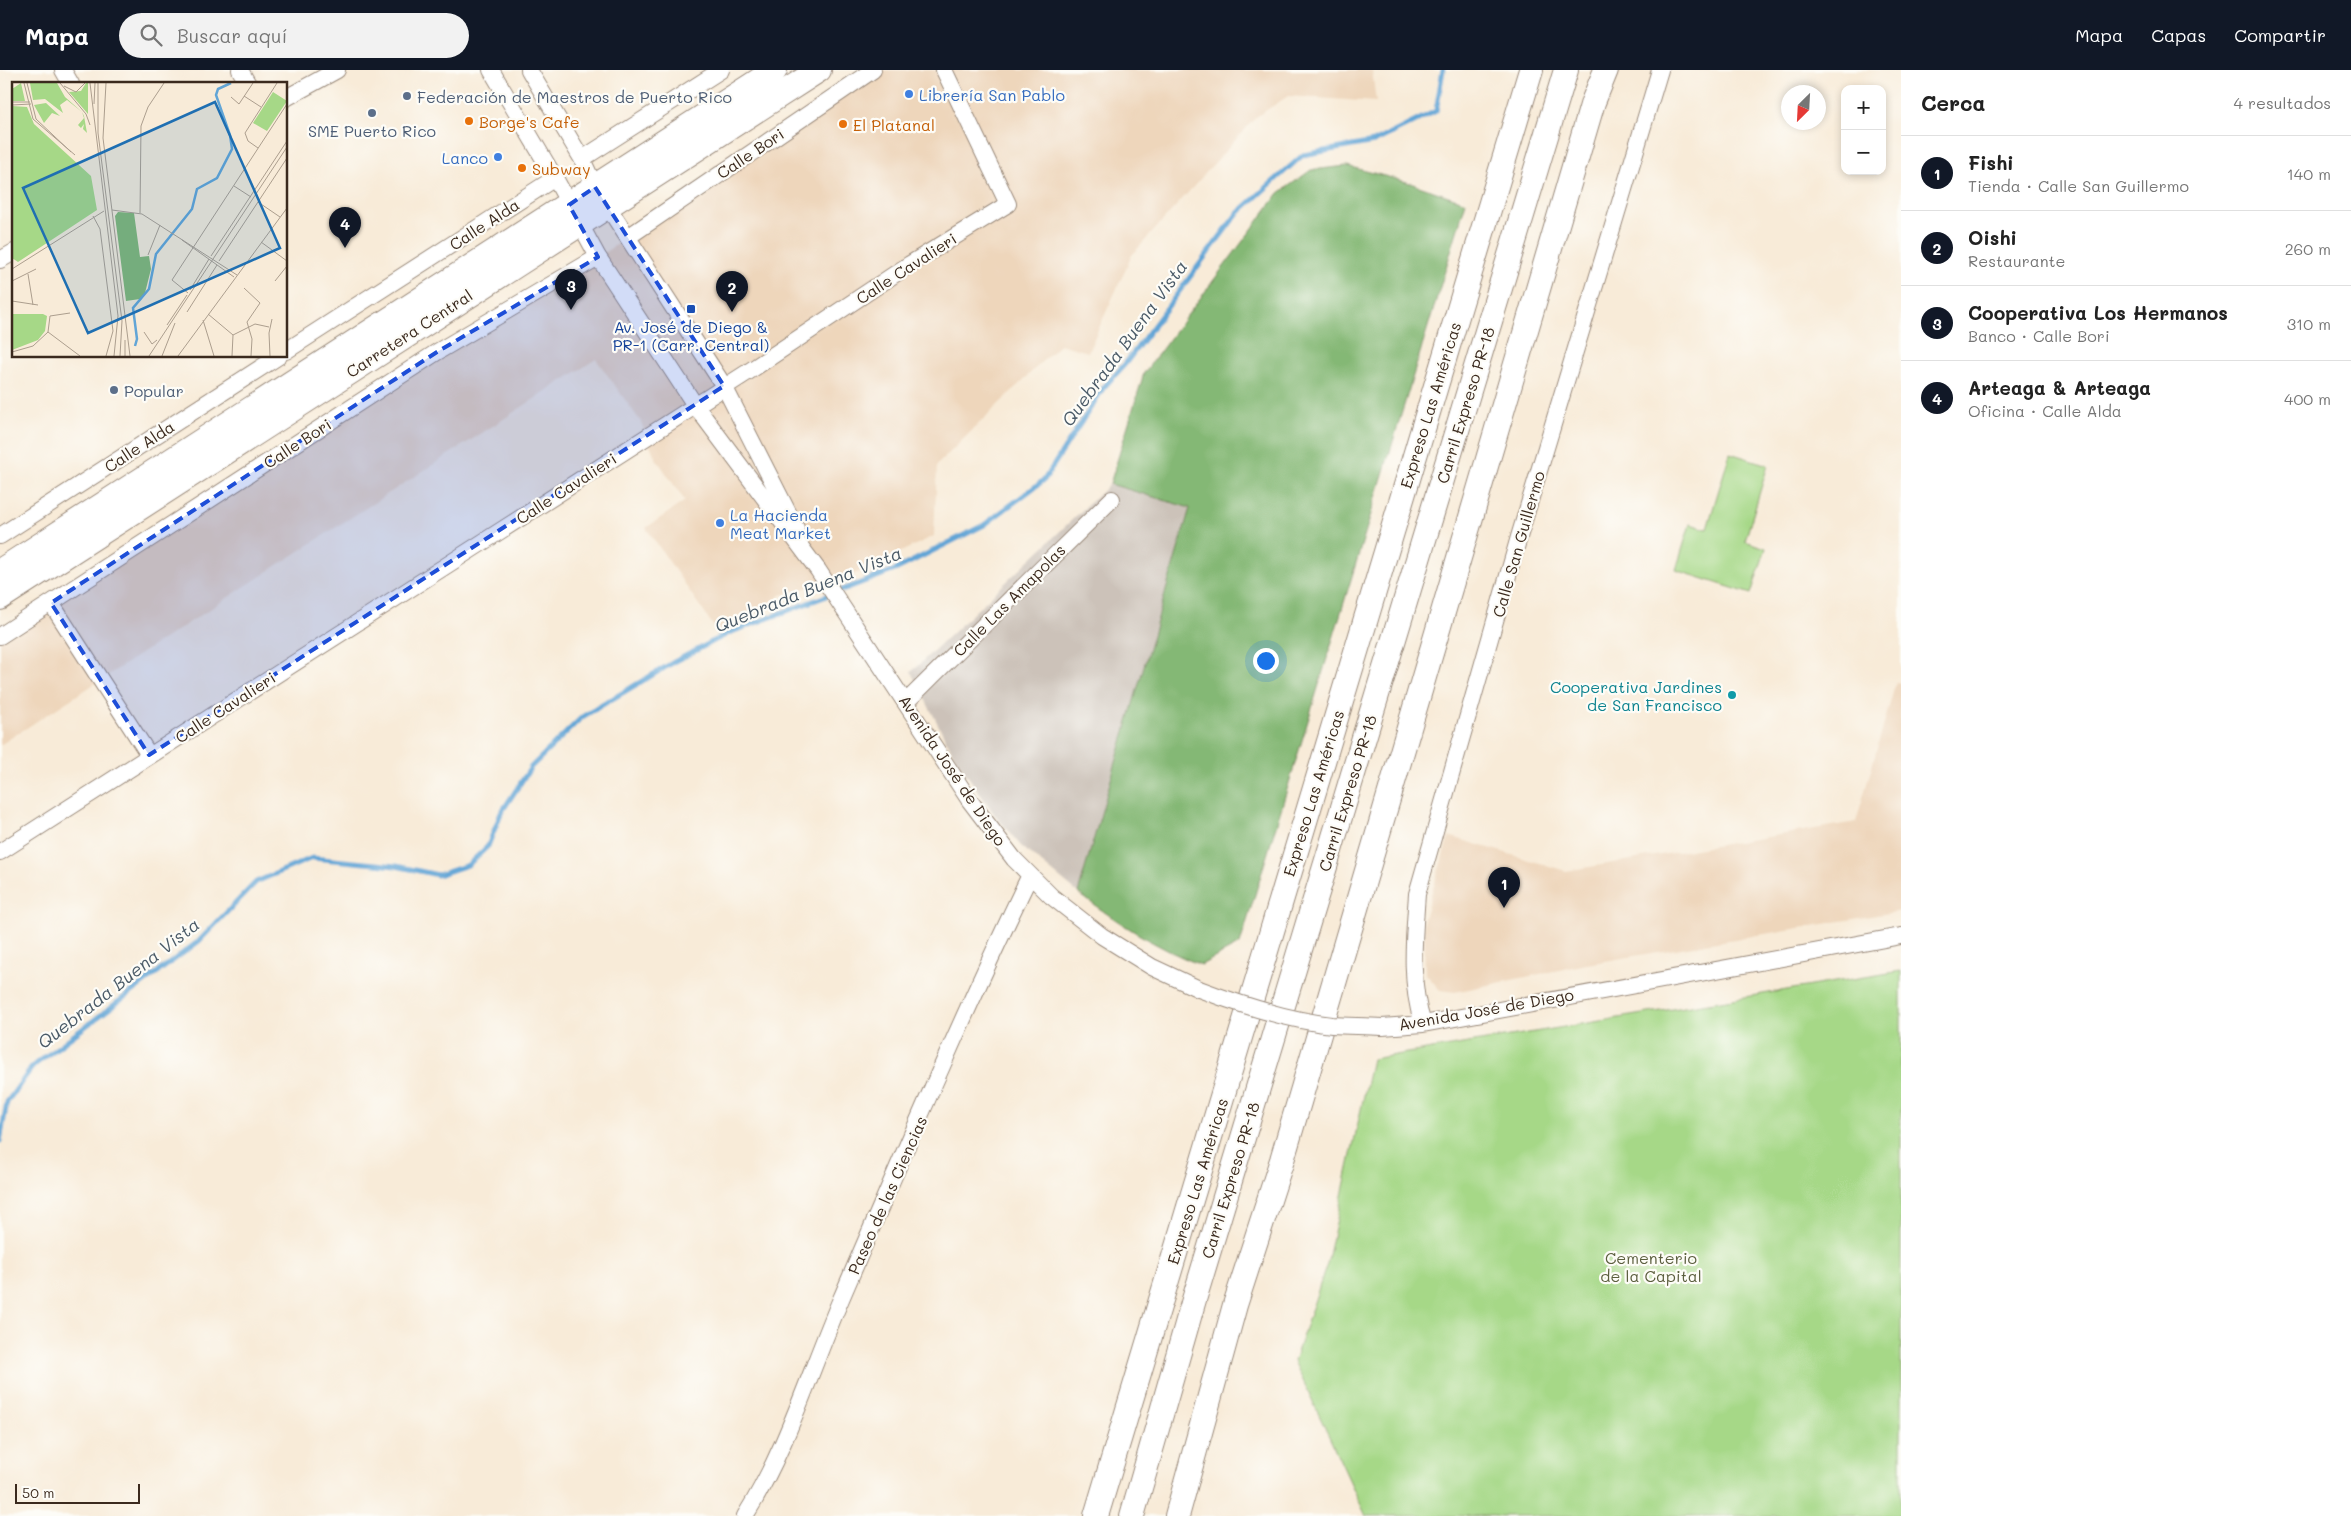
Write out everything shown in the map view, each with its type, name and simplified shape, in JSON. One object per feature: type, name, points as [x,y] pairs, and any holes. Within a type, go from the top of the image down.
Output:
[{"type":"highway","name":"Carretera Central","points":[[0,598],[601,197],[775,70]]},
{"type":"highway","name":"Carretera Central","points":[[601,197],[819,70]]},
{"type":"highway","name":"Expreso Las Américas","points":[[1096,1516],[1532,70]]},
{"type":"highway","name":"Carril Expreso PR-18","points":[[1132,1516],[1193,1303],[1566,70]]},
{"type":"highway","points":[[1177,1516],[1235,1305],[1282,1160],[1590,112],[1606,70]]},
{"type":"highway","name":"Carretera Central","points":[[0,571],[575,214]]},
{"type":"street","points":[[63,70],[69,82]]},
{"type":"street","points":[[240,70],[247,82]]},
{"type":"street","points":[[288,97],[337,70]]},
{"type":"street","name":"Avenida José de Diego","points":[[491,70],[555,178],[598,257],[696,405],[818,570],[970,801],[1014,859],[1050,896],[1102,936],[1152,967],[1199,989],[1231,1001],[1282,1015],[1331,1024],[1382,1027],[1423,1024],[1901,936]]},
{"type":"street","name":"Avenida José de Diego","points":[[529,70],[582,159],[601,197],[724,386],[818,570]]},
{"type":"street","points":[[582,159],[721,70]]},
{"type":"street","name":"Calle Bori","points":[[628,237],[873,70]]},
{"type":"street","name":"Calle Cavalieri","points":[[0,852],[696,405],[910,264],[1008,204],[944,70]]},
{"type":"street","name":"Calle San Guillermo","points":[[1423,1024],[1414,984],[1413,945],[1417,894],[1520,537],[1660,70]]},
{"type":"street","name":"Calle Alda","points":[[288,350],[555,178]]},
{"type":"street","points":[[0,260],[12,253]]},
{"type":"street","name":"Calle Bori","points":[[0,636],[437,352],[598,257]]},
{"type":"street","name":"Calle Alda","points":[[2,532],[275,358]]},
{"type":"street","name":"Calle Las Amapolas","points":[[906,702],[1112,499]]},
{"type":"street","points":[[51,603],[149,755]]},
{"type":"street","name":"Paseo de las Ciencias","points":[[745,1516],[778,1452],[841,1300],[998,941],[1030,875]]},
{"type":"highlighted area","points":[[595,187],[724,386],[149,755],[51,603],[437,352],[598,257],[569,205]]},
{"type":"shaded area","points":[[873,70],[1372,70],[1376,102],[1288,96],[1256,117],[1132,255],[1088,352],[1060,344],[937,465],[934,536],[857,573],[781,595],[721,637],[646,528],[685,501],[655,457],[641,422],[596,359],[0,745],[0,636],[598,257]]},
{"type":"shaded area","points":[[1110,484],[1190,508],[1078,893],[1021,846],[995,815],[956,759],[911,672]]},
{"type":"shaded area","points":[[1896,682],[1901,683],[1901,911],[1587,964],[1455,992],[1440,990],[1425,973],[1424,918],[1449,836],[1566,871],[1856,822]]},
{"type":"green space","points":[[1347,166],[1407,182],[1466,202],[1240,944],[1201,965],[1168,951],[1137,934],[1078,893],[1190,508],[1110,484],[1144,373],[1279,193],[1311,170]]},
{"type":"green space","points":[[1730,453],[1768,465],[1745,541],[1766,548],[1751,594],[1676,570],[1690,524],[1707,529]]},
{"type":"green space","name":"Cementerio de la Capital","points":[[1901,971],[1901,1516],[1366,1516],[1294,1361],[1327,1264],[1372,1059]]},
{"type":"waterway","name":"Quebrada Buena Vista","points":[[0,1141],[7,1102],[33,1066],[199,941],[256,882],[312,858],[396,866],[438,875],[468,865],[488,846],[501,813],[531,767],[582,717],[674,662],[729,633],[895,570],[984,525],[1044,480],[1104,387],[1125,364],[1237,214],[1303,155],[1374,142],[1436,111],[1443,70]]},
{"type":"place","name":"Librería San Pablo","points":[[909,94]]},
{"type":"place","name":"Federación de Maestros de Puerto Rico","points":[[407,96]]},
{"type":"place","name":"SME Puerto Rico","points":[[372,113]]},
{"type":"place","name":"Borge's Cafe","points":[[469,121]]},
{"type":"place","name":"El Platanal","points":[[843,124]]},
{"type":"place","name":"Lanco","points":[[498,157]]},
{"type":"place","name":"Subway","points":[[522,168]]},
{"type":"place","name":"Arteaga & Arteaga","points":[[345,248]]},
{"type":"place","name":"Av. José de Diego & PR-1 (Carr. Central)","points":[[691,309]]},
{"type":"place","name":"Cooperativa Los Hermanos","points":[[571,310]]},
{"type":"place","name":"Oishi","points":[[732,312]]},
{"type":"place","name":"Popular","points":[[114,390]]},
{"type":"place","name":"La Hacienda Meat Market","points":[[720,523]]},
{"type":"place","name":"Cooperativa Jardines de San Francisco","points":[[1732,695]]},
{"type":"place","name":"Fishi","points":[[1504,908]]}]
